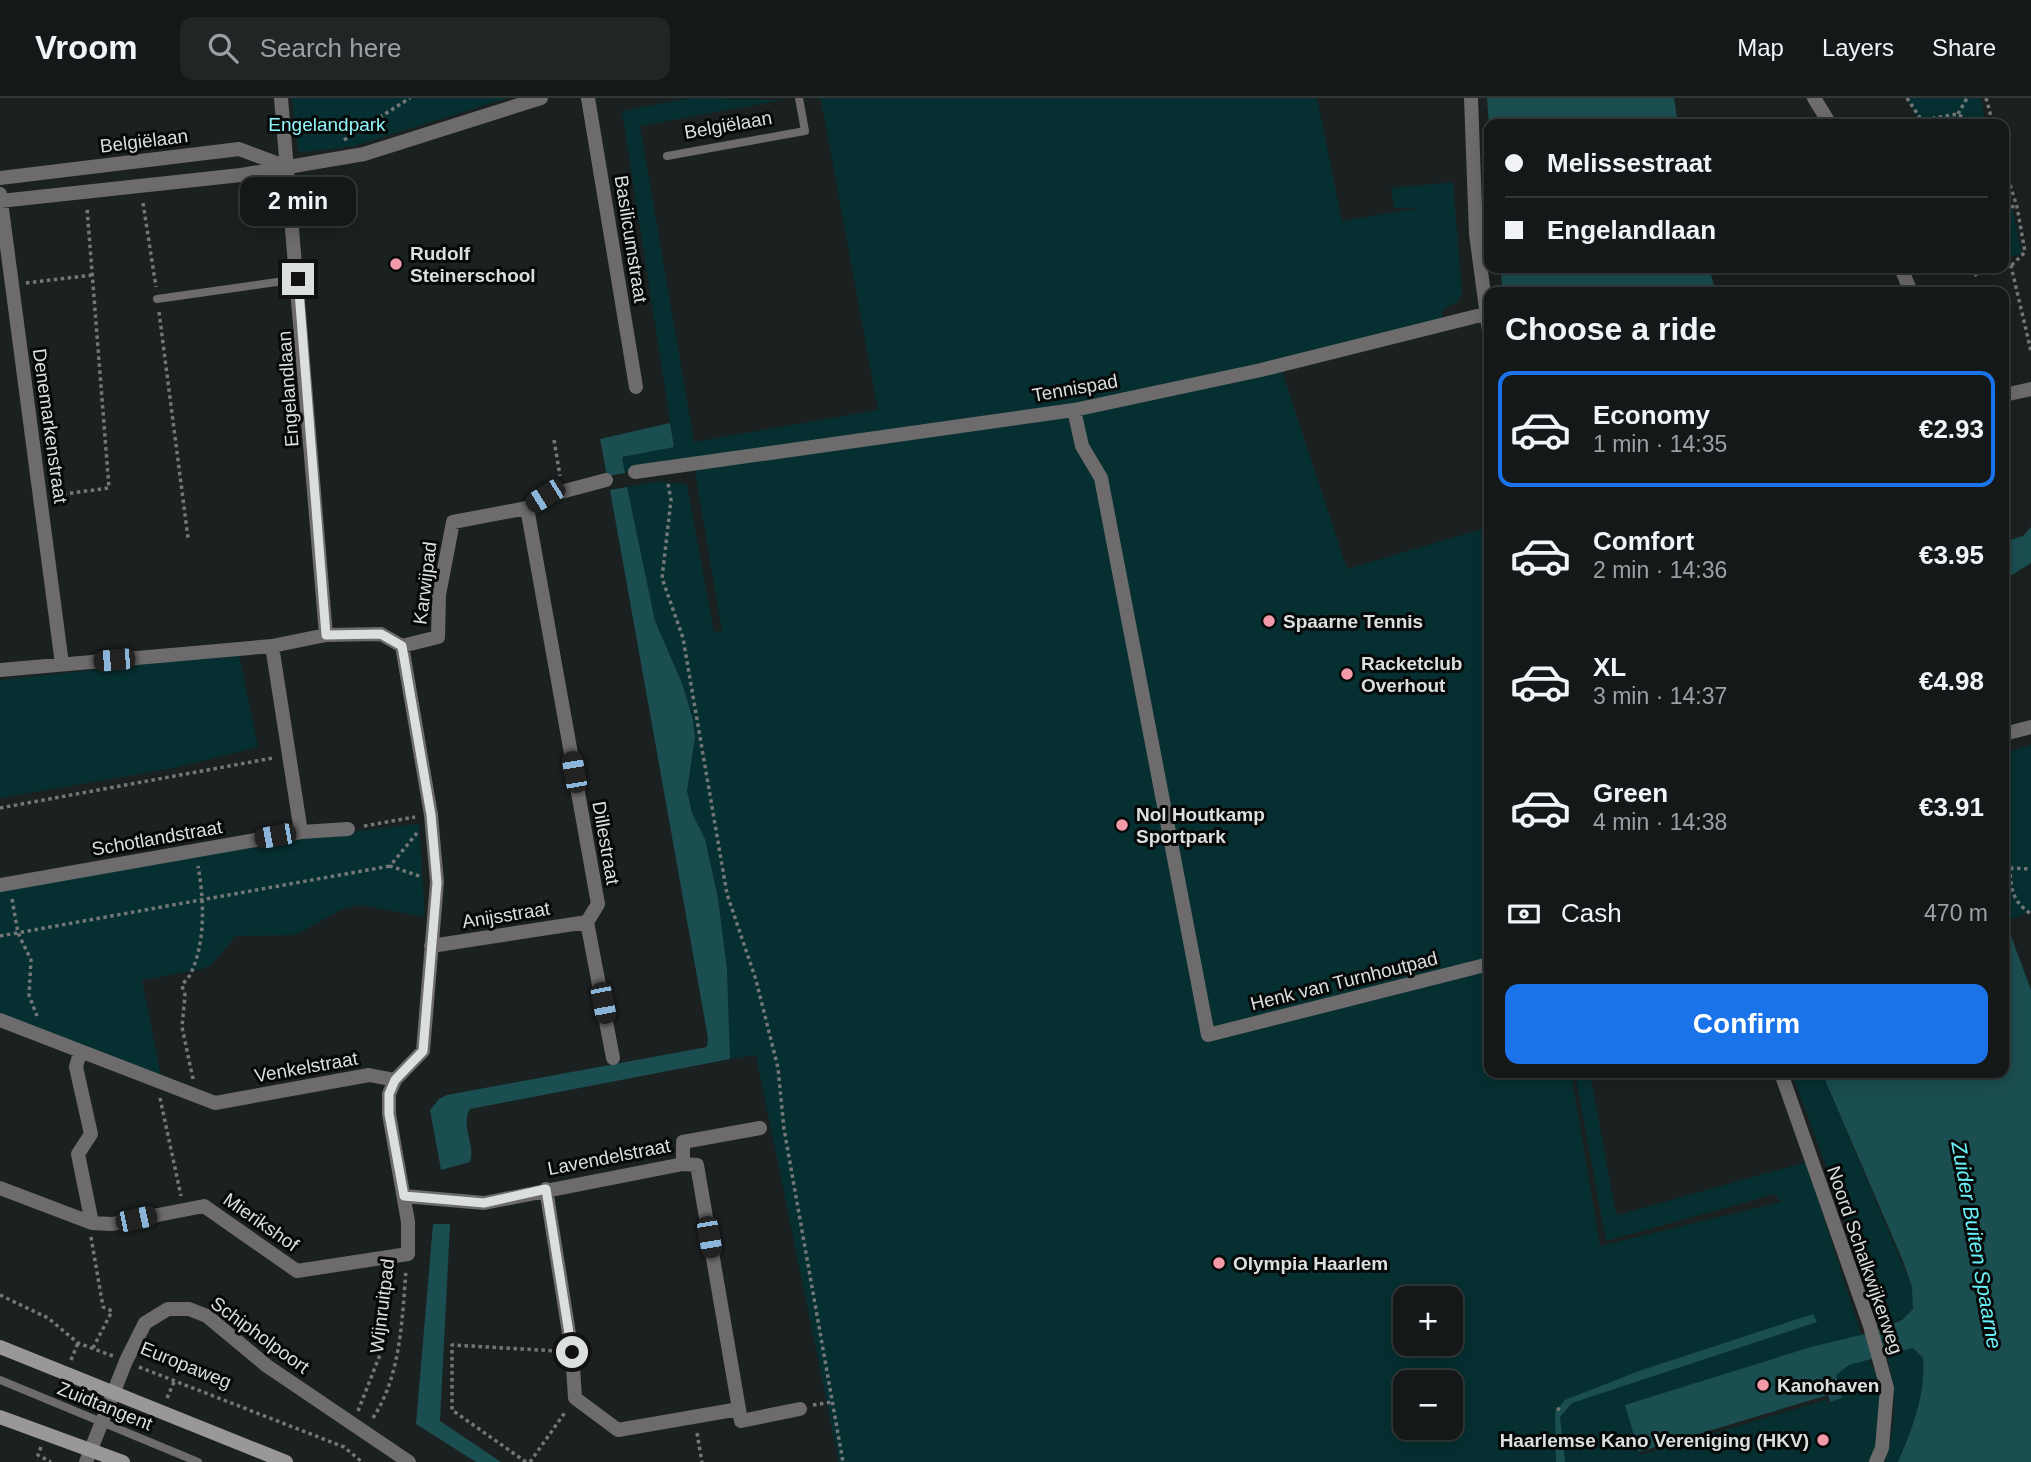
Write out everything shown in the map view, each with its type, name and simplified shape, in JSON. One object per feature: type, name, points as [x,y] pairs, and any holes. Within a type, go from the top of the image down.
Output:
[{"type":"main road","points":[[0,1346],[286,1462]]},
{"type":"main road","points":[[0,1417],[88,1457],[123,1462]]},
{"type":"street","name":"Engelandlaan","points":[[281,98],[289,168],[326,635]]},
{"type":"street","points":[[0,200],[141,187],[289,168],[364,154],[541,98]]},
{"type":"street","name":"Basilicumstraat","points":[[588,98],[636,387]]},
{"type":"street","points":[[1471,98],[1476,234],[1484,305]]},
{"type":"street","points":[[1814,98],[1827,119]]},
{"type":"street","name":"Belgiëlaan","points":[[0,178],[239,149],[289,168]]},
{"type":"street","name":"Denemarkenstraat","points":[[0,193],[62,664]]},
{"type":"street","name":"Tennispad","points":[[635,472],[1074,410],[1261,370],[1484,314]]},
{"type":"street","points":[[2009,394],[2031,389]]},
{"type":"street","name":"Henk van Turnhoutpad","points":[[1074,410],[1082,446],[1101,478],[1208,1035],[1484,965]]},
{"type":"street","points":[[527,508],[545,496],[606,480]]},
{"type":"street","name":"Karwijpad","points":[[0,670],[272,646],[326,635],[381,634],[402,646],[438,637],[439,595],[453,522],[527,508]]},
{"type":"street","name":"Dillestraat","points":[[527,508],[598,904],[587,922],[613,1058]]},
{"type":"street","points":[[272,646],[301,832]]},
{"type":"street","points":[[395,1080],[423,1051],[437,883],[431,815],[402,646]]},
{"type":"street","points":[[2009,733],[2031,727]]},
{"type":"street","name":"Schotlandstraat","points":[[0,885],[301,832],[348,829]]},
{"type":"street","name":"Anijsstraat","points":[[430,946],[587,922]]},
{"type":"street","name":"Venkelstraat","points":[[0,1020],[215,1103],[369,1075],[395,1080]]},
{"type":"street","points":[[80,1052],[76,1067],[91,1134],[78,1154],[90,1222]]},
{"type":"street","name":"Noord Schalkwijkerweg","points":[[1783,1078],[1870,1326],[1887,1388],[1882,1448],[1876,1462]]},
{"type":"street","name":"Wijnruitpad","points":[[395,1080],[389,1094],[389,1114],[408,1222],[408,1254]]},
{"type":"street","name":"Lavendelstraat","points":[[404,1196],[484,1203],[683,1164],[683,1142],[760,1128]]},
{"type":"street","points":[[683,1164],[697,1165],[741,1421],[800,1409]]},
{"type":"street","points":[[0,1188],[90,1222]]},
{"type":"street","points":[[546,1189],[572,1352],[575,1398],[618,1430],[739,1409]]},
{"type":"street","name":"Mierikshof","points":[[90,1222],[112,1224],[204,1206],[297,1270],[408,1254]]},
{"type":"street","name":"Schipholpoort","points":[[88,1457],[126,1361],[145,1322],[168,1309],[189,1309],[207,1316],[267,1366],[409,1462]]},
{"type":"lane","name":"Belgiëlaan","points":[[667,156],[805,131],[799,98]]},
{"type":"lane","points":[[158,299],[298,279]]},
{"type":"lane","name":"Zuidtangent","points":[[0,1380],[198,1462]]},
{"type":"path","points":[[337,145],[410,98]]},
{"type":"path","points":[[1907,98],[1922,119]]},
{"type":"path","points":[[1958,114],[1967,98]]},
{"type":"path","points":[[1986,98],[1992,119]]},
{"type":"path","points":[[1932,119],[1958,114],[1965,119]]},
{"type":"path","points":[[2009,182],[2017,207],[2025,252],[2011,265],[2031,351]]},
{"type":"path","points":[[143,203],[188,538]]},
{"type":"path","points":[[2009,206],[2017,207]]},
{"type":"path","points":[[40,497],[109,488],[87,208]]},
{"type":"path","points":[[1974,275],[1982,273]]},
{"type":"path","points":[[12,285],[93,275]]},
{"type":"path","points":[[554,440],[562,492]]},
{"type":"path","points":[[666,466],[671,500],[662,578],[683,638],[727,894],[757,980],[778,1068],[783,1129],[843,1462]]},
{"type":"path","points":[[0,808],[288,755]]},
{"type":"path","points":[[348,829],[431,815]]},
{"type":"path","points":[[390,866],[431,815]]},
{"type":"path","points":[[0,936],[390,866],[437,883]]},
{"type":"path","points":[[2031,869],[2010,868],[2011,891],[2021,907],[2031,914]]},
{"type":"path","points":[[196,1095],[182,1027],[185,995],[182,986],[195,962],[204,900],[200,879]]},
{"type":"path","points":[[14,910],[18,933],[29,949],[31,960],[29,995],[37,1017],[32,1032]]},
{"type":"path","points":[[156,1079],[184,1208]]},
{"type":"path","points":[[90,1222],[103,1307],[112,1311],[93,1349]]},
{"type":"path","name":"Wijnruitpad","points":[[351,1453],[359,1427],[384,1402],[399,1348],[408,1254]]},
{"type":"path","points":[[359,1427],[366,1396],[383,1347],[382,1257]]},
{"type":"path","name":"Europaweg","points":[[0,1295],[48,1318],[78,1342],[93,1349],[344,1447],[362,1462]]},
{"type":"path","points":[[572,1352],[452,1345],[452,1410],[528,1462],[575,1398]]},
{"type":"path","points":[[1557,1408],[1562,1412]]},
{"type":"path","points":[[694,1416],[702,1462]]},
{"type":"green space","name":"Engelandpark","points":[[292,98],[508,98],[354,146],[302,152],[298,151]]},
{"type":"green space","name":"Nol Houtkamp Sportpark","points":[[690,98],[782,100],[640,126],[694,442],[878,410],[821,99],[811,98],[1317,98],[1342,221],[1419,208],[1394,208],[1391,188],[1453,182],[1462,294],[1457,302],[1442,310],[1444,331],[1282,371],[1347,569],[1484,528],[1484,1078],[1572,1078],[1600,1246],[1781,1202],[1775,1194],[1606,1241],[1576,1078],[1591,1078],[1618,1215],[1806,1162],[1870,1362],[1884,1388],[1874,1462],[839,1462],[756,1055],[730,1059],[727,969],[718,898],[705,839],[692,813],[687,791],[695,737],[693,720],[682,683],[655,621],[627,487],[659,481],[687,485],[714,632],[722,631],[694,466],[676,464],[625,473],[622,457],[674,446],[622,111]]},
{"type":"green space","points":[[1907,98],[1981,98],[1985,119],[1918,119]]},
{"type":"green space","points":[[2009,193],[2022,254],[2009,257]]},
{"type":"green space","points":[[239,654],[258,747],[174,768],[0,798],[0,680]]},
{"type":"green space","points":[[2031,745],[2031,911],[2009,920],[2009,752]]},
{"type":"green space","points":[[419,824],[425,917],[361,905],[345,908],[295,935],[236,936],[211,965],[142,980],[161,1076],[0,1014],[0,891],[287,839]]},
{"type":"green space","points":[[1794,1078],[1824,1078],[1912,1287],[1915,1303],[1908,1316],[1880,1329],[1840,1205]]},
{"type":"green space","points":[[1913,1348],[1923,1358],[1920,1398],[1898,1462],[1885,1462],[1892,1434],[1894,1408],[1886,1353]]},
{"type":"water","points":[[1487,98],[1674,98],[1677,119],[1489,119]]},
{"type":"water","points":[[1501,273],[1710,273],[1715,287],[1502,287]]},
{"type":"water","points":[[670,423],[674,447],[622,457],[625,473],[607,476],[600,439]]},
{"type":"water","points":[[627,487],[655,621],[682,683],[693,720],[695,737],[687,791],[692,813],[705,839],[718,898],[727,969],[730,1059],[470,1109],[467,1128],[471,1149],[470,1162],[441,1170],[430,1110],[439,1099],[447,1095],[707,1047],[708,1038],[610,490]]},
{"type":"water","points":[[2031,527],[2031,563],[2009,577],[2009,540],[2023,536]]},
{"type":"water","name":"Zuider Buiten Spaarne","points":[[2009,931],[2031,990],[2031,1462],[1898,1462],[1913,1424],[1922,1384],[1923,1358],[1913,1348],[1849,1365],[1836,1375],[1842,1398],[1830,1402],[1828,1396],[1639,1452],[1625,1405],[1811,1347],[1873,1332],[1902,1320],[1913,1309],[1912,1287],[1824,1078],[2009,1078]]},
{"type":"water","points":[[433,1224],[450,1224],[440,1421],[501,1462],[476,1462],[416,1424]]},
{"type":"water","points":[[1813,1314],[1817,1322],[1572,1403],[1560,1417],[1565,1462],[1556,1462],[1555,1412],[1565,1400],[1639,1371]]},
{"type":"pier","points":[[1828,1395],[1830,1402],[1827,1403],[1826,1400],[1640,1455],[1639,1452]]},
{"type":"place","name":"Rudolf Steinerschool","points":[[396,264]]},
{"type":"place","name":"Spaarne Tennis","points":[[1269,621]]},
{"type":"place","name":"Racketclub Overhout","points":[[1347,674]]},
{"type":"place","name":"Nol Houtkamp Sportpark","points":[[1122,825]]},
{"type":"place","name":"Olympia Haarlem","points":[[1219,1263]]},
{"type":"place","name":"Kanohaven","points":[[1763,1385]]},
{"type":"place","name":"Haarlemse Kano Vereniging (HKV)","points":[[1823,1440]]},
{"type":"route","points":[[298,279],[326,635],[381,634],[402,646],[431,815],[437,883],[423,1051],[395,1080],[389,1094],[389,1114],[404,1196],[484,1203],[546,1189],[564,1297],[563,1311],[572,1352]]}]
